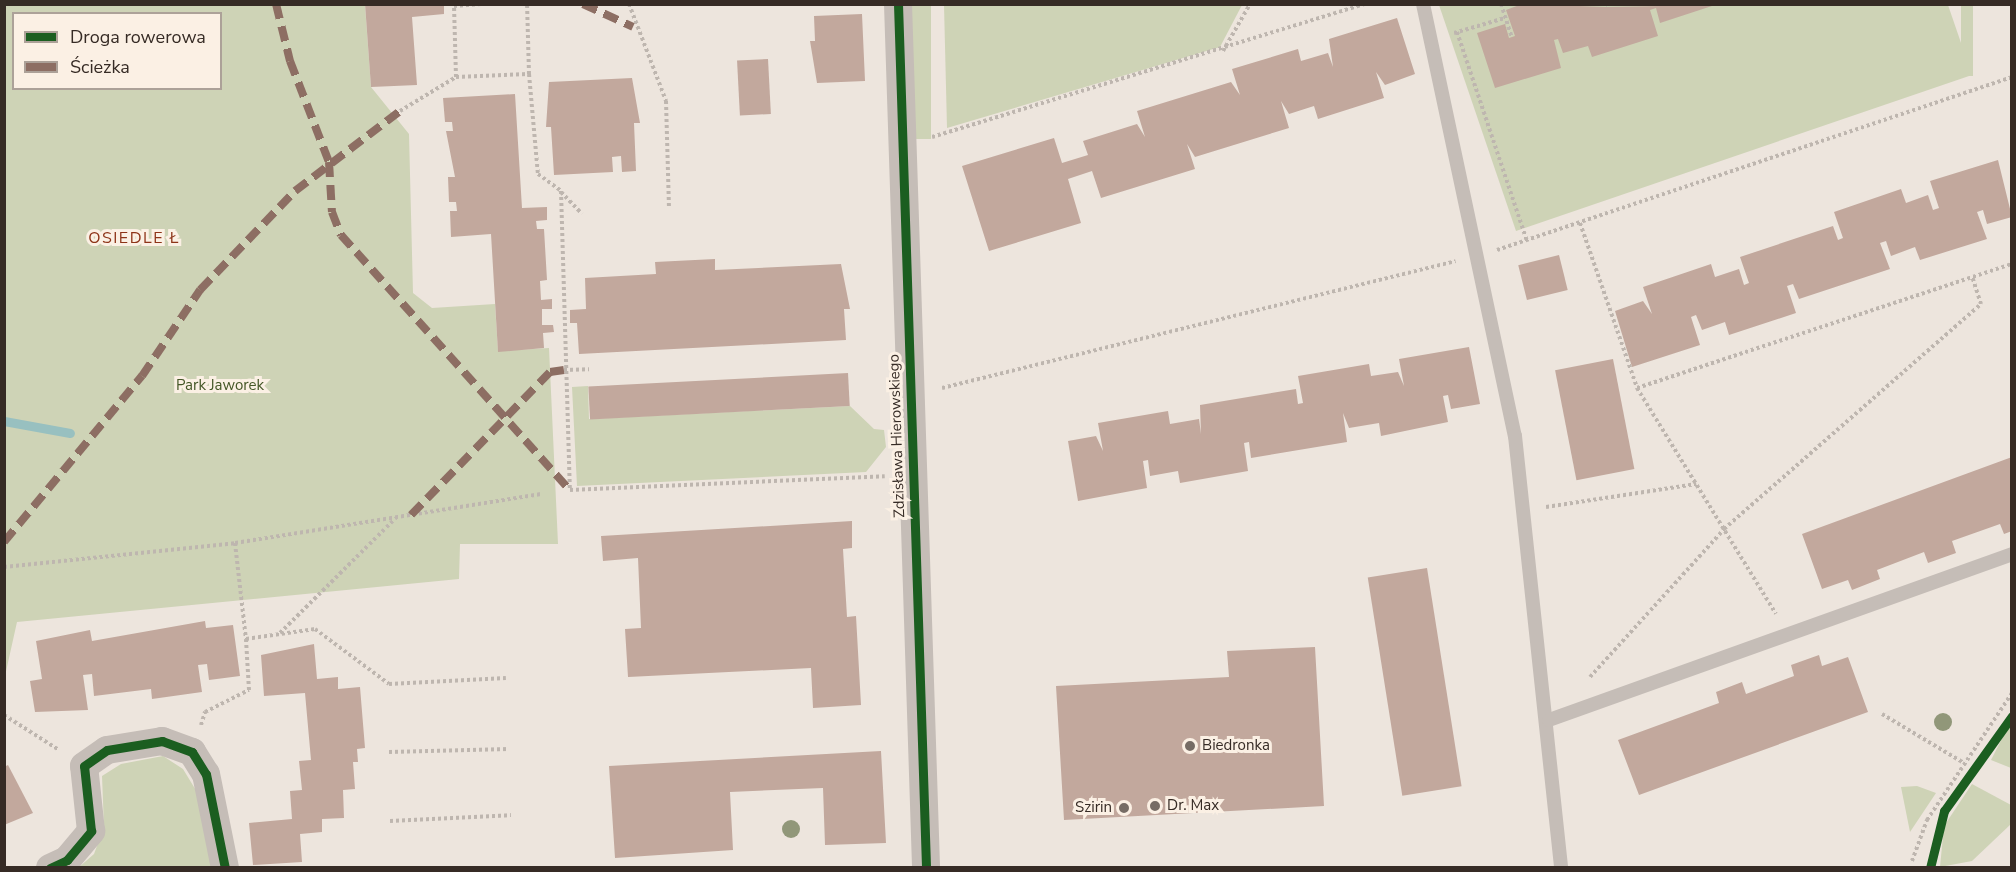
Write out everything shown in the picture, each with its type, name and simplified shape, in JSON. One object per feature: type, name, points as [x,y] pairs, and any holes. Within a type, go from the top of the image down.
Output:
[{"type":"street","name":"Zdzisława Hierowskiego","points":[[898,4],[926,867]]},
{"type":"street","points":[[50,867],[67,860],[90,831],[84,766],[107,750],[162,741],[192,752],[206,774],[225,867]]},
{"type":"lane","points":[[1423,4],[1433,40],[1515,436],[1549,720],[1561,867]]},
{"type":"lane","points":[[1549,720],[1786,632],[2012,554]]},
{"type":"path","points":[[456,77],[454,5],[481,4]]},
{"type":"path","points":[[527,4],[529,74],[538,174],[561,191],[582,214]]},
{"type":"path","points":[[629,4],[666,101],[669,209]]},
{"type":"path","points":[[1223,51],[1250,4]]},
{"type":"path","points":[[925,139],[1223,51],[1365,4]]},
{"type":"path","points":[[1500,4],[1512,37]]},
{"type":"path","points":[[1433,40],[1505,18]]},
{"type":"path","points":[[1456,32],[1527,240]]},
{"type":"path","points":[[400,111],[456,77],[529,74]]},
{"type":"path","points":[[561,191],[564,370],[570,490],[895,476]]},
{"type":"path","points":[[1580,222],[1638,388],[1786,632]]},
{"type":"path","points":[[1638,388],[2012,264]]},
{"type":"path","points":[[1590,677],[1724,529],[1981,304],[1972,277]]},
{"type":"path","points":[[564,370],[589,369]]},
{"type":"path","points":[[1566,505],[1696,484]]},
{"type":"path","points":[[4,567],[235,543],[541,494]]},
{"type":"path","points":[[279,634],[398,517]]},
{"type":"path","points":[[192,752],[205,712],[249,690],[246,639],[235,543]]},
{"type":"path","points":[[246,639],[315,629],[389,684],[506,678]]},
{"type":"path","points":[[1912,861],[1927,820],[2012,693]]},
{"type":"path","points":[[1882,714],[1964,763]]},
{"type":"path","points":[[4,715],[84,766]]},
{"type":"path","points":[[1935,838],[1944,811],[2012,716]]},
{"type":"path","points":[[389,752],[509,749]]},
{"type":"path","points":[[390,822],[511,815]]},
{"type":"green space","points":[[944,4],[1242,5],[1220,47],[947,128]]},
{"type":"green space","name":"Park Jaworek","points":[[5,5],[365,5],[371,87],[409,134],[413,293],[432,308],[495,304],[498,351],[549,348],[558,544],[460,544],[459,579],[17,622],[5,676]]},
{"type":"green space","points":[[912,5],[931,5],[931,139],[912,139]]},
{"type":"green space","points":[[1439,5],[1948,5],[1972,75],[1516,231]]},
{"type":"green space","points":[[1961,5],[1973,5],[1973,76],[1961,76]]},
{"type":"green space","points":[[588,386],[589,419],[850,406],[874,429],[884,430],[886,447],[866,472],[577,486],[572,387]]},
{"type":"green space","points":[[2011,721],[2011,768],[1991,760]]},
{"type":"green space","points":[[163,756],[183,769],[197,792],[213,867],[78,868],[94,854],[104,827],[102,776],[121,764]]},
{"type":"green space","points":[[1972,784],[2011,805],[2011,824],[1972,861],[1940,867],[1944,826]]},
{"type":"green space","points":[[1917,786],[1936,793],[1910,832],[1901,787]]},
{"type":"building","points":[[365,4],[444,4],[444,14],[412,17],[417,85],[371,87]]},
{"type":"building","points":[[1522,4],[1606,7],[1715,5],[1660,23],[1656,8],[1650,10],[1658,36],[1592,57],[1588,46],[1563,53],[1558,39],[1554,40],[1561,68],[1495,88],[1477,33],[1505,24],[1509,38],[1515,36],[1506,10]]},
{"type":"building","points":[[862,14],[865,81],[817,83],[810,41],[815,41],[814,16]]},
{"type":"building","points":[[1397,18],[1415,74],[1385,85],[1376,72],[1384,98],[1318,119],[1314,106],[1289,114],[1281,101],[1289,128],[1195,157],[1187,144],[1195,169],[1101,198],[1092,171],[1068,179],[1081,223],[989,251],[962,166],[1054,138],[1062,163],[1088,155],[1083,141],[1137,124],[1145,137],[1137,111],[1231,82],[1240,95],[1232,69],[1298,49],[1301,61],[1328,53],[1333,67],[1329,39]]},
{"type":"building","points":[[768,59],[771,114],[740,116],[737,61]]},
{"type":"building","points":[[632,78],[640,123],[634,123],[636,171],[622,172],[621,156],[612,157],[613,172],[554,175],[551,127],[546,127],[549,82]]},
{"type":"building","points":[[515,94],[522,208],[547,207],[547,220],[536,221],[537,229],[544,229],[547,280],[540,281],[541,300],[552,299],[552,309],[542,309],[542,325],[553,325],[554,332],[543,333],[544,348],[498,352],[491,234],[451,237],[450,211],[457,211],[456,202],[449,202],[448,177],[455,177],[446,131],[453,131],[452,122],[445,122],[443,98]]},
{"type":"building","points":[[1998,160],[2012,217],[1987,224],[1983,210],[1977,212],[1987,239],[1920,260],[1915,247],[1891,256],[1886,241],[1880,243],[1890,269],[1799,299],[1793,284],[1787,286],[1796,313],[1729,335],[1725,322],[1702,330],[1696,315],[1691,317],[1700,345],[1632,367],[1615,311],[1643,301],[1652,314],[1643,287],[1711,264],[1715,277],[1739,269],[1744,285],[1749,283],[1740,257],[1833,226],[1838,240],[1843,238],[1834,212],[1901,189],[1906,203],[1928,195],[1933,210],[1939,208],[1930,181]]},
{"type":"building","points":[[1559,255],[1568,290],[1527,300],[1518,265]]},
{"type":"building","points":[[715,259],[715,270],[841,264],[850,309],[844,309],[846,340],[579,354],[577,323],[570,323],[570,310],[586,309],[585,278],[656,274],[655,262]]},
{"type":"building","points":[[1469,347],[1480,404],[1451,409],[1448,395],[1443,396],[1448,422],[1381,436],[1379,423],[1349,428],[1343,413],[1347,442],[1251,458],[1249,442],[1244,443],[1248,471],[1180,483],[1178,471],[1150,476],[1148,460],[1143,461],[1147,488],[1078,501],[1068,441],[1096,436],[1103,451],[1098,423],[1168,411],[1170,424],[1199,419],[1201,434],[1200,405],[1296,389],[1298,404],[1303,403],[1298,376],[1369,364],[1371,376],[1398,372],[1404,386],[1399,359]]},
{"type":"building","points":[[1613,359],[1634,469],[1576,480],[1555,370]]},
{"type":"building","points":[[848,373],[850,406],[590,420],[588,387]]},
{"type":"building","points":[[2012,457],[2012,531],[2004,534],[2000,524],[1952,541],[1956,553],[1928,563],[1924,552],[1877,570],[1880,579],[1852,590],[1848,580],[1822,589],[1802,534]]},
{"type":"building","points":[[852,521],[852,548],[843,549],[847,617],[856,616],[861,705],[813,708],[811,668],[628,677],[625,629],[641,628],[638,558],[603,561],[601,536]]},
{"type":"building","points":[[1427,568],[1462,786],[1402,796],[1368,577]]},
{"type":"building","points":[[205,621],[206,628],[233,625],[240,676],[209,680],[207,664],[198,665],[202,692],[152,699],[151,689],[94,696],[92,674],[83,675],[88,710],[35,712],[30,681],[42,679],[36,641],[90,630],[92,641]]},
{"type":"building","points":[[314,644],[317,679],[338,677],[338,689],[360,687],[365,748],[357,749],[358,762],[353,762],[355,789],[343,790],[344,818],[322,819],[322,832],[300,834],[302,862],[253,865],[249,823],[292,819],[290,791],[302,790],[299,761],[311,760],[305,693],[264,696],[261,655]]},
{"type":"building","name":"Biedronka","points":[[1315,647],[1324,806],[1064,820],[1056,686],[1229,677],[1227,651]]},
{"type":"building","points":[[1819,655],[1822,666],[1848,657],[1868,712],[1639,795],[1618,740],[1719,703],[1716,692],[1742,682],[1746,694],[1794,676],[1791,665]]},
{"type":"building","points":[[881,751],[886,843],[825,845],[823,788],[730,792],[733,850],[615,858],[609,766]]},
{"type":"building","points":[[8,765],[33,813],[4,825],[4,767]]},
{"type":"waterway","points":[[4,421],[70,433]]},
{"type":"marked path","points":[[276,4],[290,61],[329,162],[332,212],[341,235],[570,490]]},
{"type":"marked path","points":[[583,4],[633,27]]},
{"type":"marked path","points":[[4,542],[142,376],[200,290],[295,191],[400,111]]},
{"type":"marked path","points":[[411,515],[550,372],[564,370]]},
{"type":"cycle path","points":[[898,4],[926,868]]},
{"type":"cycle path","points":[[1930,868],[1944,811],[2012,716]]},
{"type":"cycle path","points":[[50,868],[67,860],[91,831],[84,766],[107,750],[162,741],[192,752],[206,774],[225,868]]},
{"type":"place","name":"Biedronka","points":[[1190,746]]},
{"type":"place","name":"Dr. Max","points":[[1155,806]]},
{"type":"place","name":"Szirin","points":[[1124,808]]},
{"type":"district","name":"OSIEDLE Ł","points":[[134,238]]}]
